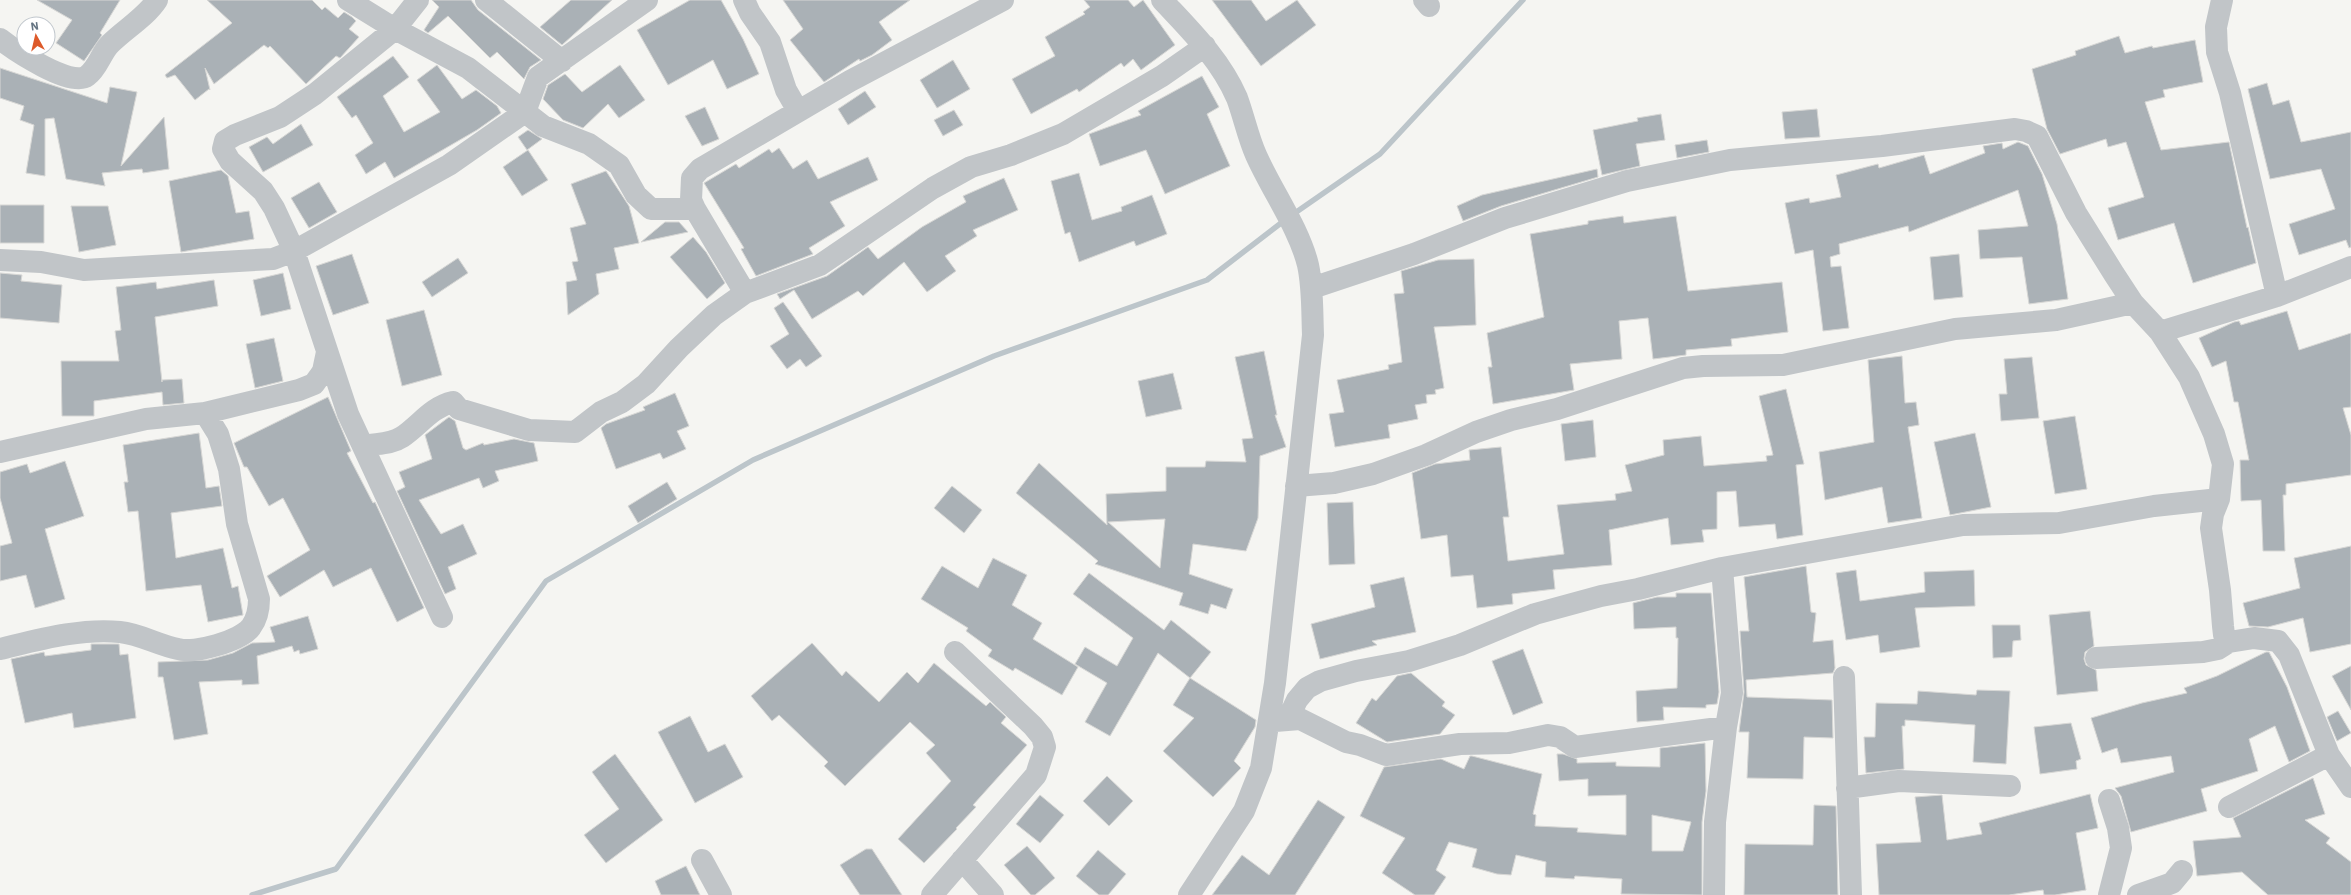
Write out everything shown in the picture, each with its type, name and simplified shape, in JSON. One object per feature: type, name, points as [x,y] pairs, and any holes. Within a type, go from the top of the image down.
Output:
[{"type":"street","points":[[0,39],[33,60],[76,80],[86,77],[92,71],[109,45],[157,0]]},
{"type":"street","points":[[348,0],[394,29],[468,68],[543,126],[589,144],[619,166],[636,194],[651,209],[695,209]]},
{"type":"street","points":[[418,0],[394,29],[309,98],[280,117],[235,134],[225,141],[223,149],[230,161],[263,192],[274,208],[294,251],[348,414],[442,617]]},
{"type":"street","points":[[486,0],[562,61]]},
{"type":"street","points":[[0,260],[41,262],[84,270],[247,262],[273,259],[294,251],[449,165],[525,112],[538,77],[647,0]]},
{"type":"street","points":[[744,0],[750,13],[770,42],[786,90],[798,111]]},
{"type":"street","points":[[745,293],[695,209],[691,200],[690,186],[692,178],[700,169],[850,81],[1003,0]]},
{"type":"street","points":[[1162,0],[1205,46],[1222,69],[1236,98],[1256,155],[1288,218],[1308,264],[1312,288],[1312,335],[1296,486],[1279,721],[1257,781],[1244,811],[1189,895]]},
{"type":"street","points":[[2222,0],[2216,27],[2217,52],[2230,93],[2277,296]]},
{"type":"street","points":[[363,446],[388,444],[402,438],[441,404],[453,402],[459,409],[529,430],[575,432],[601,412],[622,402],[646,384],[679,348],[714,315],[745,293],[820,265],[933,188],[971,167],[1011,155],[1062,134],[1162,76],[1205,46]]},
{"type":"street","points":[[1312,288],[1414,254],[1505,218],[1627,181],[1730,160],[1882,146],[2015,129],[2026,131],[2037,136],[2076,213],[2133,303],[2160,332],[2189,377],[2214,434],[2223,464],[2219,499],[2213,514],[2211,528],[2220,590],[2224,635],[2229,642]]},
{"type":"street","points":[[2160,332],[2277,296],[2351,267]]},
{"type":"street","points":[[1296,486],[1334,483],[1373,474],[1426,455],[1476,432],[1510,420],[1557,409],[1683,368],[1702,366],[1783,365],[1955,329],[2056,320],[2133,303]]},
{"type":"street","points":[[0,452],[146,419],[205,412],[299,390],[314,384],[323,371],[327,352]]},
{"type":"street","points":[[0,649],[55,636],[119,632],[138,635],[179,650],[202,649],[231,640],[251,628],[259,610],[259,599],[237,524],[229,469],[218,434],[205,412]]},
{"type":"street","points":[[1279,721],[1307,688],[1320,681],[1356,671],[1409,661],[1460,645],[1535,614],[1601,596],[1638,589],[1722,568],[1962,525],[2059,523],[2154,506],[2219,499]]},
{"type":"street","points":[[1714,895],[1715,822],[1726,727],[1732,694],[1722,568]]},
{"type":"street","points":[[2096,658],[2203,652],[2218,649],[2229,642],[2254,638],[2278,641],[2290,655],[2329,755],[2351,787]]},
{"type":"street","points":[[932,895],[1036,775],[1045,747],[1042,737],[1033,726],[955,652]]},
{"type":"street","points":[[1844,677],[1850,895]]},
{"type":"street","points":[[1279,721],[1300,719],[1346,742],[1360,745],[1386,755],[1460,744],[1509,743],[1548,735],[1560,737],[1575,747],[1726,727]]},
{"type":"street","points":[[2229,808],[2329,755]]},
{"type":"street","points":[[1847,788],[1899,781],[2010,786]]},
{"type":"street","points":[[2109,800],[2118,828],[2121,848],[2109,895]]},
{"type":"street","points":[[702,860],[721,895]]},
{"type":"street","points":[[962,860],[993,895]]},
{"type":"street","points":[[2138,895],[2172,883],[2182,871]]},
{"type":"building","points":[[37,0],[120,0],[100,33],[102,35],[84,61],[56,43],[72,20]]},
{"type":"building","points":[[207,0],[312,0],[322,10],[325,7],[338,18],[344,12],[352,17],[356,21],[349,29],[359,37],[340,58],[336,56],[306,84],[270,46],[268,48],[264,45],[214,84],[205,68],[210,90],[209,89],[195,100],[175,75],[167,78],[165,75],[232,23]]},
{"type":"building","points":[[432,0],[471,0],[478,10],[541,60],[530,67],[524,79],[497,52],[490,58],[448,16],[428,33],[424,30],[439,7]]},
{"type":"building","points":[[571,0],[612,0],[562,45],[540,27]]},
{"type":"building","points":[[690,0],[721,0],[743,39],[759,74],[727,89],[713,60],[668,85],[637,30]]},
{"type":"building","points":[[783,0],[910,0],[879,22],[892,40],[872,55],[860,61],[859,59],[824,82],[790,40],[803,29]]},
{"type":"building","points":[[1084,0],[1128,0],[1134,7],[1143,0],[1175,45],[1141,70],[1133,59],[1124,67],[1121,63],[1079,92],[1077,89],[1031,114],[1012,79],[1055,56],[1045,37],[1085,14],[1083,12],[1090,7]]},
{"type":"building","points":[[1212,0],[1251,0],[1266,21],[1297,0],[1316,25],[1261,66]]},
{"type":"building","points":[[2119,36],[2125,53],[2152,46],[2153,48],[2195,40],[2203,82],[2163,90],[2165,97],[2145,102],[2161,150],[2229,142],[2256,263],[2193,283],[2174,223],[2118,240],[2108,208],[2144,197],[2126,142],[2108,147],[2106,139],[2060,154],[2047,129],[2032,69],[2076,55],[2075,51]]},
{"type":"building","points":[[393,56],[409,77],[383,96],[404,132],[440,112],[417,80],[437,65],[462,99],[476,90],[497,106],[501,113],[477,130],[394,178],[385,162],[366,174],[355,155],[373,143],[356,115],[352,118],[337,97]]},
{"type":"building","points":[[953,60],[970,89],[937,108],[920,80]]},
{"type":"building","points":[[620,65],[645,100],[619,118],[608,104],[583,128],[563,120],[543,99],[548,85],[565,74],[582,92]]},
{"type":"building","points":[[0,68],[107,103],[110,87],[137,92],[121,166],[164,117],[169,169],[143,173],[142,169],[102,173],[105,186],[66,179],[54,118],[45,119],[45,176],[26,173],[34,125],[20,120],[24,106],[0,98]]},
{"type":"building","points":[[1202,76],[1219,107],[1207,114],[1230,166],[1165,194],[1146,150],[1100,166],[1089,134],[1141,115],[1138,111]]},
{"type":"building","points":[[2267,83],[2273,105],[2289,100],[2301,142],[2351,132],[2351,247],[2349,248],[2346,240],[2299,255],[2289,224],[2335,209],[2321,169],[2270,179],[2248,89]]},
{"type":"building","points":[[865,91],[876,107],[848,125],[838,109]]},
{"type":"building","points":[[705,107],[719,139],[702,146],[685,116]]},
{"type":"building","points":[[1817,109],[1820,137],[1785,139],[1782,112]]},
{"type":"building","points":[[954,110],[963,125],[943,136],[934,120]]},
{"type":"building","points":[[1661,114],[1665,140],[1636,144],[1640,166],[1602,175],[1593,130],[1638,121],[1637,118]]},
{"type":"building","points":[[301,124],[313,145],[263,172],[249,147],[267,137],[273,144]]},
{"type":"building","points":[[528,130],[542,139],[527,150],[518,137]]},
{"type":"building","points":[[1707,140],[1709,152],[1677,158],[1675,145]]},
{"type":"building","points":[[2018,142],[2028,146],[2042,174],[2057,224],[2068,299],[2029,304],[2022,257],[1980,259],[1978,230],[2028,226],[2018,190],[1909,232],[1908,226],[1839,244],[1840,254],[1830,257],[1831,267],[1841,266],[1849,328],[1823,331],[1813,250],[1795,254],[1785,203],[1809,198],[1810,203],[1841,197],[1836,175],[1878,164],[1879,168],[1924,155],[1930,174],[1985,153],[1983,146],[2002,143],[2003,149]]},
{"type":"building","points":[[779,148],[793,169],[807,160],[818,179],[868,157],[878,180],[830,202],[845,226],[809,248],[813,254],[756,276],[741,249],[744,248],[704,183],[736,164],[739,168],[769,149],[772,153]]},
{"type":"building","points":[[528,150],[548,180],[522,196],[503,167]]},
{"type":"building","points":[[1597,169],[1598,177],[1501,206],[1463,221],[1457,206],[1482,195]]},
{"type":"building","points":[[221,170],[228,176],[236,213],[249,211],[254,239],[181,252],[169,181]]},
{"type":"building","points":[[606,171],[629,206],[639,243],[614,248],[619,269],[596,274],[599,294],[568,315],[566,282],[577,280],[572,262],[578,261],[570,228],[586,224],[571,184]]},
{"type":"building","points":[[1079,173],[1092,220],[1122,211],[1121,207],[1152,195],[1167,234],[1136,246],[1134,241],[1079,262],[1070,232],[1065,234],[1051,181]]},
{"type":"building","points":[[1004,178],[1018,210],[973,230],[977,236],[945,256],[956,271],[927,292],[904,262],[863,296],[858,291],[812,319],[794,290],[780,299],[777,294],[827,276],[868,247],[878,259],[922,227],[966,202],[963,196]]},
{"type":"building","points":[[319,182],[337,212],[309,228],[291,198]]},
{"type":"building","points":[[0,205],[44,205],[44,243],[0,243]]},
{"type":"building","points":[[71,206],[108,206],[116,245],[79,252]]},
{"type":"building","points":[[1623,216],[1624,223],[1676,216],[1688,291],[1782,282],[1788,332],[1731,339],[1732,346],[1686,350],[1686,355],[1653,359],[1648,318],[1619,321],[1622,359],[1570,364],[1574,390],[1493,404],[1488,367],[1492,367],[1487,333],[1544,317],[1530,234],[1588,224],[1588,221]]},
{"type":"building","points":[[665,222],[679,222],[688,232],[641,242]]},
{"type":"building","points":[[693,237],[706,252],[725,283],[707,299],[670,257]]},
{"type":"building","points":[[352,254],[369,303],[333,315],[316,266]]},
{"type":"building","points":[[1959,254],[1963,297],[1934,300],[1930,257]]},
{"type":"building","points":[[458,258],[468,273],[432,297],[422,282]]},
{"type":"building","points":[[1474,259],[1476,325],[1434,327],[1444,388],[1435,390],[1436,394],[1426,395],[1427,403],[1415,405],[1418,419],[1388,425],[1390,438],[1335,447],[1329,414],[1344,412],[1337,380],[1389,369],[1388,365],[1402,362],[1394,294],[1404,293],[1401,271],[1438,260]]},
{"type":"building","points":[[0,273],[22,275],[21,281],[62,285],[59,323],[0,318]]},
{"type":"building","points":[[283,273],[291,309],[261,316],[253,280]]},
{"type":"building","points":[[214,280],[218,306],[155,317],[162,382],[162,380],[182,379],[184,403],[163,405],[162,392],[94,401],[94,416],[62,416],[61,361],[119,361],[115,331],[121,330],[116,287],[156,282],[157,289]]},
{"type":"building","points":[[783,302],[822,356],[806,367],[800,359],[787,369],[770,346],[789,334],[774,308]]},
{"type":"building","points":[[424,310],[442,375],[402,386],[386,320]]},
{"type":"building","points":[[2287,311],[2299,350],[2351,333],[2351,407],[2343,408],[2351,435],[2351,475],[2286,484],[2286,495],[2283,495],[2285,551],[2263,551],[2261,500],[2241,501],[2240,460],[2249,460],[2238,402],[2234,402],[2226,361],[2212,367],[2199,338],[2234,322],[2239,321],[2241,325]]},
{"type":"building","points":[[274,338],[283,381],[255,388],[246,344]]},
{"type":"building","points":[[1264,351],[1277,415],[1275,415],[1286,447],[1260,456],[1258,518],[1246,551],[1193,544],[1189,574],[1233,589],[1226,609],[1211,604],[1208,614],[1179,605],[1183,593],[1095,564],[1098,561],[1016,493],[1039,463],[1107,525],[1106,494],[1166,491],[1166,467],[1205,467],[1206,461],[1246,462],[1242,439],[1253,438],[1235,357]],"holes":[[[1165,519],[1160,568],[1108,522]]]},
{"type":"building","points":[[1902,356],[1905,403],[1916,402],[1919,425],[1908,427],[1922,518],[1888,523],[1882,487],[1825,500],[1819,452],[1874,442],[1868,360]]},
{"type":"building","points":[[2032,357],[2039,418],[2001,421],[1999,394],[2007,394],[2004,359]]},
{"type":"building","points":[[1173,373],[1182,409],[1146,417],[1138,381]]},
{"type":"building","points":[[1786,389],[1804,464],[1796,465],[1803,535],[1777,539],[1775,524],[1739,527],[1736,491],[1717,492],[1717,529],[1702,530],[1704,542],[1671,545],[1668,518],[1609,530],[1612,565],[1553,570],[1555,589],[1512,594],[1513,604],[1477,608],[1473,575],[1451,577],[1447,535],[1421,539],[1412,473],[1435,464],[1470,460],[1469,450],[1501,447],[1509,517],[1503,517],[1508,561],[1564,554],[1557,505],[1616,500],[1615,494],[1632,491],[1625,465],[1664,455],[1663,440],[1701,436],[1704,466],[1767,461],[1766,456],[1773,455],[1759,396]]},
{"type":"building","points":[[675,393],[689,426],[677,431],[686,449],[663,459],[660,453],[616,469],[601,428],[606,424],[645,410],[643,407]]},
{"type":"building","points":[[328,397],[351,451],[347,453],[373,503],[375,502],[424,608],[397,622],[371,568],[333,587],[324,570],[280,597],[267,576],[310,550],[283,498],[269,506],[247,467],[244,467],[234,443]]},
{"type":"building","points":[[2075,416],[2087,489],[2055,494],[2043,421]]},
{"type":"building","points":[[449,417],[455,421],[463,448],[466,450],[483,443],[484,445],[514,439],[534,443],[538,461],[495,471],[499,481],[483,488],[479,478],[419,500],[441,534],[463,524],[477,554],[448,567],[456,589],[445,594],[397,491],[405,487],[399,472],[432,459],[425,435]]},
{"type":"building","points":[[1593,420],[1596,457],[1565,461],[1561,424]]},
{"type":"building","points":[[199,433],[206,488],[219,486],[222,506],[171,513],[176,558],[223,548],[232,588],[238,586],[243,615],[208,622],[201,585],[146,591],[138,511],[128,512],[124,482],[128,482],[123,445]]},
{"type":"building","points":[[1975,433],[1991,507],[1950,515],[1934,442]]},
{"type":"building","points":[[65,461],[84,516],[45,529],[65,599],[35,608],[26,575],[0,581],[0,546],[12,543],[0,498],[0,472],[27,464],[30,473]]},
{"type":"building","points":[[667,482],[677,499],[638,523],[628,506]]},
{"type":"building","points":[[952,486],[982,510],[964,533],[934,508]]},
{"type":"building","points":[[1353,502],[1355,564],[1329,565],[1327,503]]},
{"type":"building","points":[[2351,546],[2351,644],[2310,652],[2303,618],[2268,627],[2249,626],[2243,603],[2300,588],[2294,558]]},
{"type":"building","points":[[993,558],[1027,575],[1012,605],[1042,623],[1033,639],[1078,667],[1062,695],[1015,668],[1013,671],[988,656],[992,650],[966,631],[968,628],[921,599],[942,566],[978,588]]},
{"type":"building","points":[[1806,566],[1811,612],[1816,613],[1813,642],[1833,640],[1835,668],[1833,673],[1746,680],[1747,697],[1832,700],[1833,738],[1804,737],[1803,779],[1747,778],[1749,732],[1739,732],[1744,692],[1740,631],[1749,631],[1744,577]]},
{"type":"building","points":[[1856,570],[1860,601],[1925,592],[1924,572],[1974,570],[1975,606],[1915,608],[1920,647],[1880,653],[1878,635],[1846,640],[1836,573]]},
{"type":"building","points":[[1089,573],[1164,630],[1171,620],[1211,652],[1190,678],[1158,653],[1110,736],[1085,722],[1107,683],[1075,664],[1085,647],[1117,666],[1133,638],[1073,594]]},
{"type":"building","points":[[1404,577],[1416,632],[1372,641],[1377,645],[1320,659],[1311,624],[1375,607],[1370,585]]},
{"type":"building","points":[[1676,593],[1711,593],[1719,692],[1717,704],[1706,705],[1706,708],[1663,707],[1664,720],[1637,722],[1636,691],[1677,688],[1678,638],[1676,638],[1676,627],[1634,629],[1633,603],[1657,597],[1676,597]]},
{"type":"building","points":[[2090,611],[2094,646],[2085,652],[2084,659],[2086,665],[2096,670],[2098,691],[2057,695],[2049,615]]},
{"type":"building","points":[[308,616],[318,649],[300,654],[299,650],[294,652],[292,646],[257,656],[259,684],[242,685],[242,680],[199,682],[208,734],[174,740],[163,677],[158,677],[158,662],[208,660],[233,653],[252,643],[275,642],[270,627]]},
{"type":"building","points":[[1992,625],[2020,625],[2021,640],[2013,641],[2012,657],[1993,658]]},
{"type":"building","points":[[812,643],[842,676],[846,671],[879,702],[907,672],[918,683],[934,663],[986,706],[990,702],[1006,717],[1001,723],[1027,745],[973,805],[976,807],[956,828],[957,829],[924,863],[898,839],[951,781],[926,753],[935,745],[910,722],[845,786],[824,766],[828,762],[779,715],[772,721],[751,696]]},
{"type":"building","points":[[91,644],[119,644],[120,655],[128,654],[136,718],[74,728],[72,713],[25,723],[11,659],[44,652],[45,656],[91,650]]},
{"type":"building","points":[[1523,649],[1543,703],[1513,715],[1492,661]]},
{"type":"building","points":[[2266,652],[2269,652],[2287,687],[2310,751],[2289,762],[2275,726],[2249,739],[2258,771],[2201,789],[2207,811],[2131,832],[2121,796],[2115,788],[2174,772],[2171,756],[2121,763],[2117,748],[2102,753],[2091,718],[2142,703],[2187,693],[2184,688],[2217,676]]},
{"type":"building","points":[[2351,666],[2351,710],[2332,676]]},
{"type":"building","points":[[1411,673],[1445,702],[1442,706],[1455,715],[1440,734],[1387,742],[1356,723],[1372,698],[1376,701],[1397,676]]},
{"type":"building","points":[[1190,678],[1256,720],[1255,727],[1234,761],[1241,768],[1213,797],[1163,751],[1194,718],[1173,705]]},
{"type":"building","points":[[1977,690],[2010,691],[2006,764],[1973,762],[1975,725],[1905,720],[1905,726],[1902,726],[1904,769],[1866,773],[1864,737],[1875,737],[1876,703],[1917,704],[1918,691],[1976,695]]},
{"type":"building","points":[[2338,711],[2351,733],[2337,741],[2327,717]]},
{"type":"building","points":[[690,716],[708,752],[725,744],[743,777],[695,803],[658,732]]},
{"type":"building","points":[[2071,723],[2081,759],[2076,761],[2077,769],[2040,774],[2034,727]]},
{"type":"building","points":[[1705,743],[1706,791],[1702,822],[1702,895],[1621,894],[1622,879],[1575,876],[1574,879],[1545,877],[1546,862],[1516,855],[1511,875],[1497,874],[1472,867],[1477,849],[1449,842],[1436,870],[1446,877],[1434,895],[1415,895],[1382,873],[1405,838],[1360,816],[1384,767],[1441,759],[1464,769],[1470,756],[1472,756],[1542,774],[1533,814],[1536,815],[1535,826],[1578,828],[1577,832],[1626,835],[1626,795],[1588,796],[1588,779],[1559,781],[1557,754],[1563,754],[1577,759],[1577,763],[1616,762],[1616,766],[1660,767],[1660,748]],"holes":[[[1652,815],[1691,822],[1683,851],[1652,851]]]},
{"type":"building","points":[[615,754],[663,820],[606,863],[584,835],[619,809],[592,772]]},
{"type":"building","points":[[1107,776],[1133,801],[1109,826],[1083,801]]},
{"type":"building","points":[[2313,778],[2325,814],[2305,820],[2330,838],[2326,843],[2351,862],[2351,895],[2268,895],[2242,872],[2197,876],[2193,841],[2241,837],[2233,818]]},
{"type":"building","points":[[2090,794],[2098,828],[2076,833],[2086,890],[2055,895],[2044,895],[2043,890],[2009,895],[1879,895],[1876,844],[1921,842],[1915,797],[1942,795],[1947,840],[1982,834],[1979,823]]},
{"type":"building","points":[[1040,795],[1064,815],[1040,843],[1016,824]]},
{"type":"building","points":[[1318,800],[1345,817],[1295,895],[1212,895],[1242,855],[1269,875]]},
{"type":"building","points":[[1814,805],[1836,806],[1838,895],[1744,895],[1745,844],[1813,845]]},
{"type":"building","points":[[1027,846],[1055,878],[1035,895],[1031,895],[1004,865]]},
{"type":"building","points":[[866,849],[872,849],[902,895],[860,895],[840,865]]},
{"type":"building","points":[[1098,850],[1126,874],[1108,895],[1099,895],[1076,876]]},
{"type":"building","points":[[686,866],[700,895],[661,895],[655,881]]},
{"type":"waterway","points":[[1292,215],[1380,154],[1523,0]]},
{"type":"waterway","points":[[252,895],[336,869],[546,581],[753,460],[994,356],[1207,280],[1285,220]]}]
